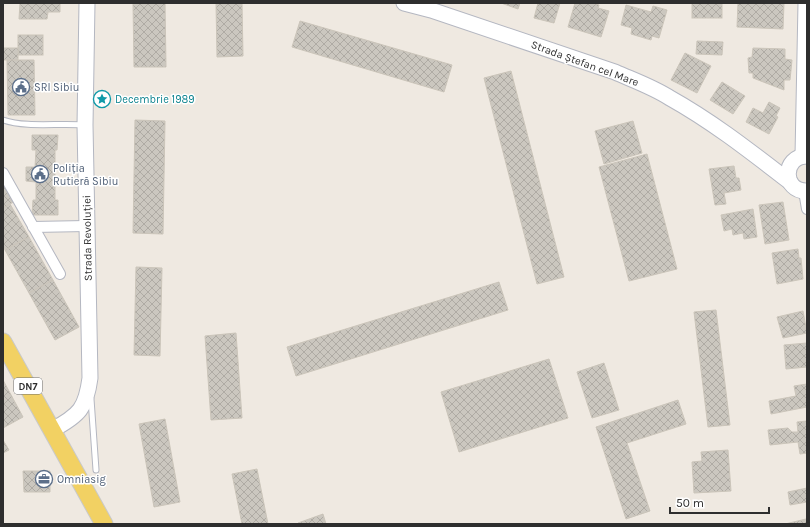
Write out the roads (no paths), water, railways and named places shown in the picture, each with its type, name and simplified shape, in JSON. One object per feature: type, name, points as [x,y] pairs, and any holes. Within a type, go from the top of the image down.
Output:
[{"type":"main road","name":"Strada Revoluției","points":[[52,430],[66,423],[84,405],[90,378],[85,125],[87,3]]},
{"type":"main road","name":"Strada Ștefan cel Mare","points":[[404,3],[431,10],[615,72],[643,84],[669,97],[718,128],[799,190],[806,191]]},
{"type":"main road","points":[[790,182],[788,171],[790,166],[793,161],[805,156],[806,3]]},
{"type":"main road","name":"DN7","points":[[3,342],[104,524]]},
{"type":"street","points":[[3,173],[60,274]]},
{"type":"street","points":[[806,191],[807,208]]},
{"type":"street","points":[[33,227],[86,226]]},
{"type":"lane","points":[[3,120],[23,124],[64,123],[85,125]]},
{"type":"lane","name":"Strada Revoluției","points":[[90,378],[96,470]]},
{"type":"place","name":"SRI Sibiu","points":[[21,87]]},
{"type":"place","name":"Decembrie 1989","points":[[102,99]]},
{"type":"place","name":"Poliția Rutieră Sibiu","points":[[40,174]]},
{"type":"place","name":"Omniasig","points":[[44,479]]}]
